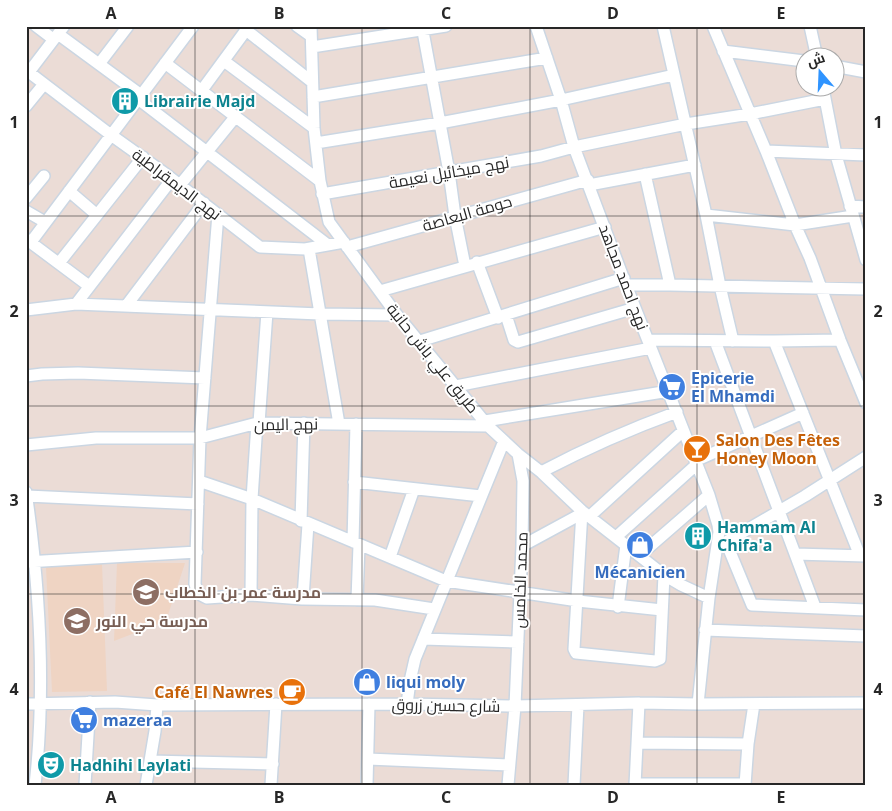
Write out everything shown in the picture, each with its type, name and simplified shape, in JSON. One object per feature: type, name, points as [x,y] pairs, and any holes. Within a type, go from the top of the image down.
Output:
[{"type":"street","points":[[36,26],[58,33],[99,64],[174,128],[328,245]]},
{"type":"street","points":[[99,64],[128,26]]},
{"type":"street","points":[[89,286],[29,240],[69,191],[193,26]]},
{"type":"street","points":[[297,26],[311,36],[446,26]]},
{"type":"street","name":"نهج احمد مجاهد","points":[[536,26],[561,100],[574,147],[709,495],[721,543]]},
{"type":"street","points":[[664,26],[733,341]]},
{"type":"street","points":[[713,26],[805,245],[840,340],[866,403]]},
{"type":"street","points":[[810,26],[814,48]]},
{"type":"street","points":[[202,90],[248,28],[312,82]]},
{"type":"street","points":[[422,28],[465,266]]},
{"type":"street","points":[[28,71],[58,33]]},
{"type":"street","name":"طريق علي باش حانبة","points":[[311,36],[314,128],[322,194],[329,222],[397,314],[486,424],[504,442],[541,472],[584,514],[664,575],[680,585],[709,598]]},
{"type":"street","points":[[723,51],[794,60]]},
{"type":"street","points":[[313,97],[547,58]]},
{"type":"street","points":[[224,61],[314,128]]},
{"type":"street","points":[[165,63],[320,181]]},
{"type":"street","points":[[844,68],[866,72]]},
{"type":"street","name":"نهج الديمقراطية","points":[[28,71],[260,247],[309,249],[346,244]]},
{"type":"street","points":[[316,143],[440,123],[561,100],[674,75]]},
{"type":"street","points":[[26,106],[44,84]]},
{"type":"street","points":[[825,100],[836,155],[866,260]]},
{"type":"street","name":"نهج ميخائيل نعيمة","points":[[322,194],[541,156],[574,147],[686,124],[825,100]]},
{"type":"street","points":[[76,304],[176,182],[236,116]]},
{"type":"street","points":[[766,151],[866,155]]},
{"type":"street","points":[[59,263],[143,157]]},
{"type":"street","name":"حومة البعاصة","points":[[346,244],[589,182],[695,165]]},
{"type":"street","points":[[645,174],[670,285]]},
{"type":"street","points":[[26,198],[44,176]]},
{"type":"street","points":[[69,191],[98,215]]},
{"type":"street","points":[[126,306],[204,203]]},
{"type":"street","points":[[706,215],[795,225],[866,207]]},
{"type":"street","points":[[218,214],[200,438],[195,584],[197,591],[201,596],[207,598],[251,595],[375,600],[434,609]]},
{"type":"street","points":[[29,216],[45,222]]},
{"type":"street","points":[[380,291],[478,262],[605,228]]},
{"type":"street","points":[[309,249],[339,424]]},
{"type":"street","points":[[478,262],[502,316],[514,340],[518,342],[635,308]]},
{"type":"street","points":[[420,341],[625,282],[670,285],[866,289]]},
{"type":"street","points":[[26,310],[76,304],[320,314],[397,314]]},
{"type":"street","points":[[251,595],[252,499],[267,312]]},
{"type":"street","points":[[456,386],[649,344],[714,341],[840,340]]},
{"type":"street","points":[[714,341],[815,607]]},
{"type":"street","points":[[774,341],[863,556],[795,554]]},
{"type":"street","points":[[26,376],[78,373],[205,378]]},
{"type":"street","name":"نهج اليمن","points":[[26,445],[96,438],[200,438],[258,423],[486,424],[669,392]]},
{"type":"street","points":[[541,472],[634,428],[677,412]]},
{"type":"street","points":[[616,537],[696,463],[803,413]]},
{"type":"street","points":[[304,423],[304,598]]},
{"type":"street","points":[[356,424],[354,482],[357,600]]},
{"type":"street","points":[[522,546],[584,514],[683,431]]},
{"type":"street","points":[[407,704],[415,659],[504,442]]},
{"type":"street","name":"محمد الخامس","points":[[508,785],[515,706],[522,546],[522,481],[518,454]]},
{"type":"street","points":[[698,704],[709,598],[721,543],[778,512],[866,457]]},
{"type":"street","points":[[199,481],[252,499],[446,581],[578,601],[662,610]]},
{"type":"street","points":[[354,482],[482,496]]},
{"type":"street","points":[[390,557],[414,489]]},
{"type":"street","points":[[35,785],[40,742],[42,677],[26,494],[198,504]]},
{"type":"street","points":[[640,555],[709,495]]},
{"type":"street","points":[[584,514],[574,648],[578,654],[658,660],[661,655],[664,575]]},
{"type":"street","points":[[721,543],[752,605],[866,610]]},
{"type":"street","points":[[618,606],[626,545]]},
{"type":"street","points":[[31,562],[197,552]]},
{"type":"street","points":[[705,630],[866,636]]},
{"type":"street","points":[[424,639],[518,642]]},
{"type":"street","points":[[85,785],[90,702]]},
{"type":"street","name":"شارع حسين زروق","points":[[26,704],[90,702],[157,705],[407,704],[515,706],[640,703],[866,703]]},
{"type":"street","points":[[640,703],[635,784],[745,784],[754,704]]},
{"type":"street","points":[[271,785],[276,704]]},
{"type":"street","points":[[367,785],[369,704]]},
{"type":"street","points":[[146,785],[157,705]]},
{"type":"street","points":[[574,785],[578,705]]},
{"type":"street","points":[[637,743],[748,744]]},
{"type":"street","points":[[368,759],[509,765]]},
{"type":"street","points":[[150,761],[273,764]]},
{"type":"shaded area","name":"مدرسة عمر بن الخطاب","points":[[117,563],[185,563],[166,621],[114,641]]},
{"type":"shaded area","name":"مدرسة حي النور","points":[[102,564],[107,691],[52,692],[46,567]]},
{"type":"place","name":"Librairie Majd","points":[[125,101]]},
{"type":"place","name":"Epicerie El Mhamdi","points":[[672,387]]},
{"type":"place","name":"Salon Des Fêtes Honey Moon","points":[[697,449]]},
{"type":"place","name":"Hammam Al Chifa'a","points":[[698,536]]},
{"type":"place","name":"Mécanicien","points":[[640,545]]},
{"type":"place","name":"مدرسة عمر بن الخطاب","points":[[146,592]]},
{"type":"place","name":"مدرسة حي النور","points":[[77,621]]},
{"type":"place","name":"liqui moly","points":[[367,682]]},
{"type":"place","name":"Café El Nawres","points":[[292,692]]},
{"type":"place","name":"mazeraa","points":[[84,720]]},
{"type":"place","name":"Hadhihi Laylati","points":[[51,765]]}]
